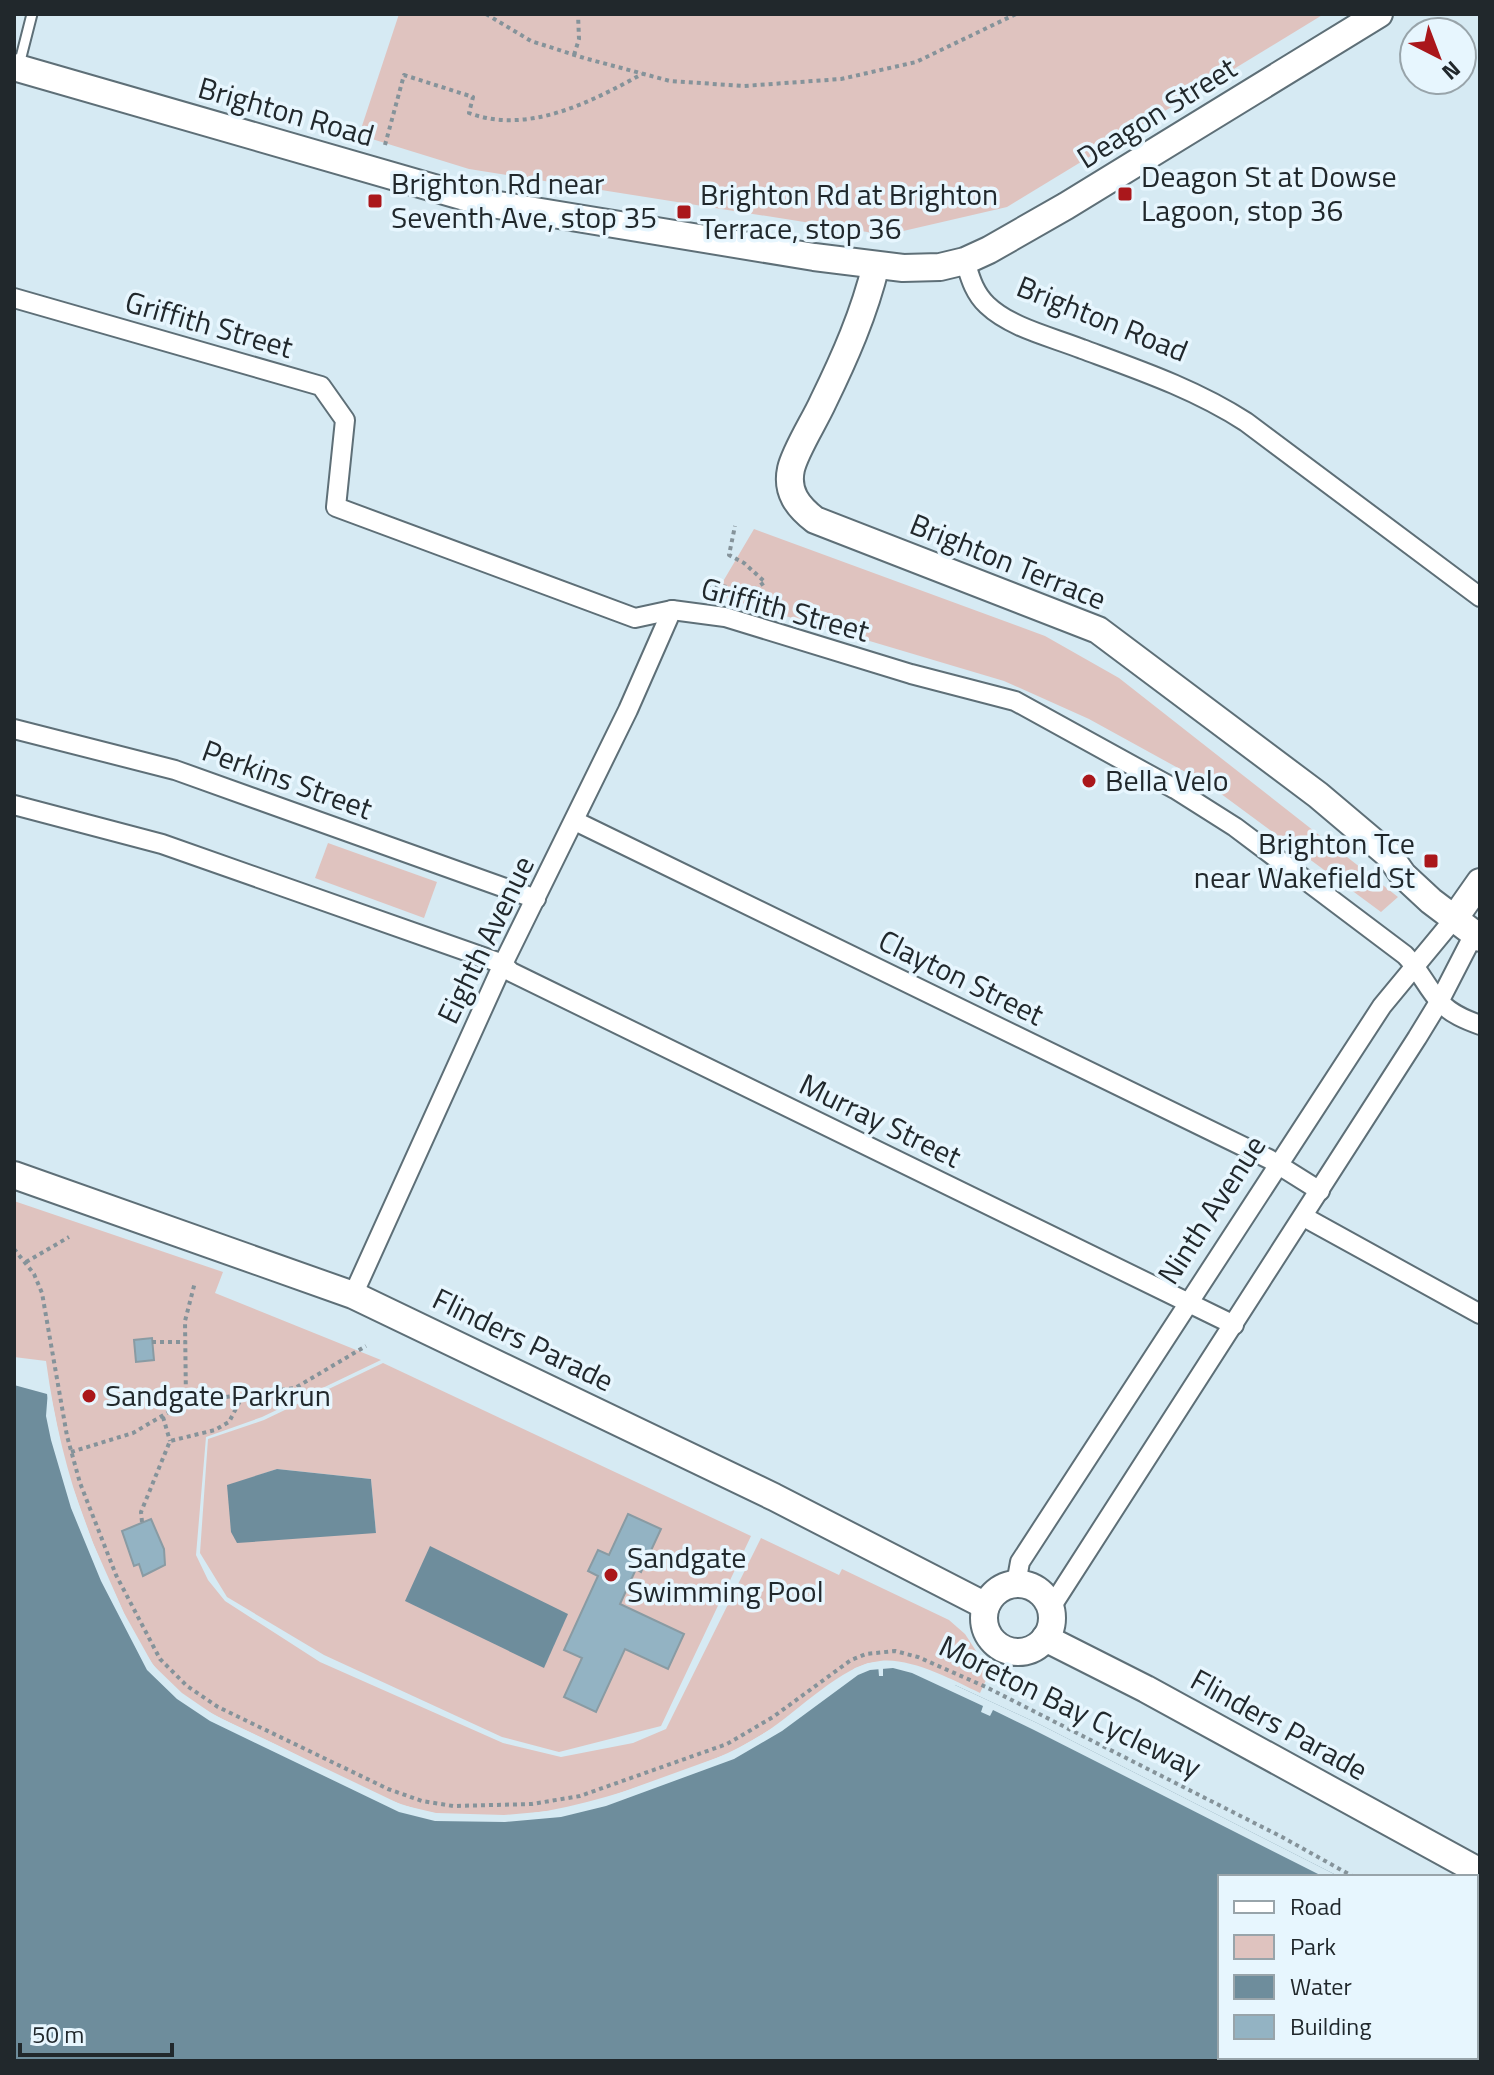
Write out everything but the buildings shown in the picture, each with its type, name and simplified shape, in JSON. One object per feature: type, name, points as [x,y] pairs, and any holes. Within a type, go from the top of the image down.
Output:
[{"type":"main road","name":"Deagon Street","points":[[965,261],[1066,206],[1379,14]]},
{"type":"main road","name":"Brighton Road","points":[[16,67],[486,203],[678,236],[876,265],[940,267],[965,261]]},
{"type":"main road","name":"Brighton Terrace","points":[[876,265],[851,346],[791,468],[791,491],[798,506],[815,520],[1098,630],[1318,795],[1389,855],[1411,864],[1472,922]]},
{"type":"main road","name":"Ninth Avenue","points":[[1472,922],[1480,882]]},
{"type":"main road","name":"Flinders Parade","points":[[14,1175],[353,1295],[750,1485],[986,1606]]},
{"type":"main road","points":[[1016,1584],[1027,1585],[1038,1591],[1050,1609],[1052,1619],[1045,1638],[1028,1651],[1006,1651],[989,1637],[985,1628],[986,1606],[998,1591],[1016,1584]]},
{"type":"main road","name":"Flinders Parade","points":[[1045,1638],[1146,1689],[1480,1872]]},
{"type":"street","name":"Brighton Road","points":[[965,261],[973,286],[986,304],[1002,315],[1213,401],[1246,422],[1480,597]]},
{"type":"street","name":"Griffith Street","points":[[14,298],[321,386],[345,420],[336,507],[635,618],[672,610],[725,617],[911,674],[1015,701],[1175,789],[1235,827],[1416,966],[1439,1002]]},
{"type":"street","name":"Eighth Avenue","points":[[353,1295],[503,964],[575,821],[672,610]]},
{"type":"street","name":"Perkins Street","points":[[14,729],[175,770],[536,899]]},
{"type":"street","points":[[14,805],[162,844],[503,964]]},
{"type":"street","name":"Clayton Street","points":[[575,821],[1279,1165],[1320,1191]]},
{"type":"street","name":"Ninth Avenue","points":[[1016,1584],[1020,1562],[1382,1006],[1416,966],[1472,922]]},
{"type":"street","name":"Ninth Avenue","points":[[1050,1609],[1439,1002],[1472,922]]},
{"type":"street","name":"Murray Street","points":[[503,964],[511,972],[1234,1325]]},
{"type":"street","points":[[1439,1002],[1480,1025]]},
{"type":"street","points":[[1304,1217],[1480,1314]]},
{"type":"lane","points":[[16,67],[32,14]]},
{"type":"path","points":[[486,14],[531,41],[642,74],[670,81],[744,86],[841,79],[916,62],[1016,14]]},
{"type":"path","points":[[574,55],[579,39],[578,14]]},
{"type":"path","points":[[385,145],[404,75],[473,97],[469,113],[485,119],[524,120],[549,116],[580,105],[642,74]]},
{"type":"path","points":[[703,602],[707,591],[715,585],[752,591],[765,582],[744,563],[729,555],[735,526]]},
{"type":"path","points":[[25,1262],[69,1237]]},
{"type":"path","name":"Moreton Bay Cycleway","points":[[14,1249],[42,1293],[71,1452],[87,1502],[116,1575],[150,1643],[173,1674],[218,1707],[405,1796],[453,1806],[504,1806],[558,1801],[601,1791],[727,1744],[773,1717],[851,1660],[866,1654],[895,1651],[918,1657],[986,1687],[1282,1837],[1350,1875]]},
{"type":"path","points":[[186,1402],[185,1321],[195,1282]]},
{"type":"path","points":[[152,1342],[186,1342]]},
{"type":"path","points":[[71,1452],[133,1433],[186,1402],[295,1388],[366,1346]]},
{"type":"path","points":[[170,1441],[215,1430],[229,1422],[243,1395]]},
{"type":"path","points":[[142,1522],[141,1512],[170,1441],[163,1416]]},
{"type":"green space","points":[[399,14],[1324,14],[1007,207],[886,235],[469,169],[359,135]]},
{"type":"green space","points":[[754,529],[1045,636],[1119,678],[1398,897],[1381,912],[1209,785],[1089,719],[1004,681],[715,595]]},
{"type":"green space","points":[[328,843],[437,882],[424,918],[315,878]]},
{"type":"green space","points":[[14,1201],[223,1272],[215,1293],[381,1360],[262,1417],[206,1437],[196,1555],[208,1580],[225,1601],[320,1662],[503,1743],[561,1757],[633,1743],[666,1729],[761,1538],[839,1575],[842,1569],[949,1620],[965,1634],[978,1654],[993,1665],[980,1693],[904,1662],[865,1664],[835,1680],[754,1739],[704,1763],[580,1804],[493,1817],[434,1813],[394,1802],[219,1717],[168,1682],[139,1642],[81,1511],[57,1423],[46,1361],[14,1357]]},
{"type":"green space","name":"Sandgate Swimming Pool","points":[[383,1363],[751,1536],[661,1726],[559,1752],[502,1737],[324,1655],[227,1597],[200,1553],[208,1439],[264,1420]],"holes":[[[277,1469],[371,1479],[376,1533],[227,1486]]]},
{"type":"water","points":[[14,1385],[47,1394],[63,1467],[105,1580],[151,1667],[196,1708],[383,1800],[419,1813],[504,1818],[582,1808],[706,1766],[756,1742],[844,1679],[878,1664],[879,1676],[883,1676],[883,1663],[955,1685],[1037,1723],[1336,1875],[1218,1875],[1218,2059],[1478,2059],[1478,1956],[1480,1957],[1480,2061],[14,2061]]},
{"type":"water","points":[[277,1469],[371,1479],[376,1533],[237,1543],[231,1532],[227,1485]]},
{"type":"water","points":[[430,1546],[568,1614],[544,1668],[405,1601]]},
{"type":"pier","points":[[48,1390],[65,1466],[93,1543],[124,1613],[153,1665],[182,1693],[214,1715],[402,1805],[436,1813],[504,1815],[560,1810],[603,1799],[730,1753],[778,1725],[855,1668],[868,1663],[893,1661],[956,1682],[955,1685],[1037,1723],[1336,1875],[1320,1875],[993,1710],[990,1716],[981,1712],[983,1706],[912,1673],[893,1668],[870,1670],[858,1675],[782,1731],[734,1759],[606,1806],[561,1817],[505,1822],[435,1821],[399,1812],[210,1721],[177,1699],[147,1670],[101,1581],[71,1508],[46,1416]]},
{"type":"place","name":"Deagon St at Dowse Lagoon, stop 36","points":[[1125,194]]},
{"type":"place","name":"Brighton Rd near Seventh Ave, stop 35","points":[[375,201]]},
{"type":"place","name":"Brighton Rd at Brighton Terrace, stop 36","points":[[684,212]]},
{"type":"place","name":"Bella Velo","points":[[1089,781]]},
{"type":"place","name":"Brighton Tce near Wakefield St","points":[[1431,861]]},
{"type":"place","name":"Sandgate Parkrun","points":[[89,1396]]},
{"type":"place","name":"Sandgate Swimming Pool","points":[[611,1575]]}]
